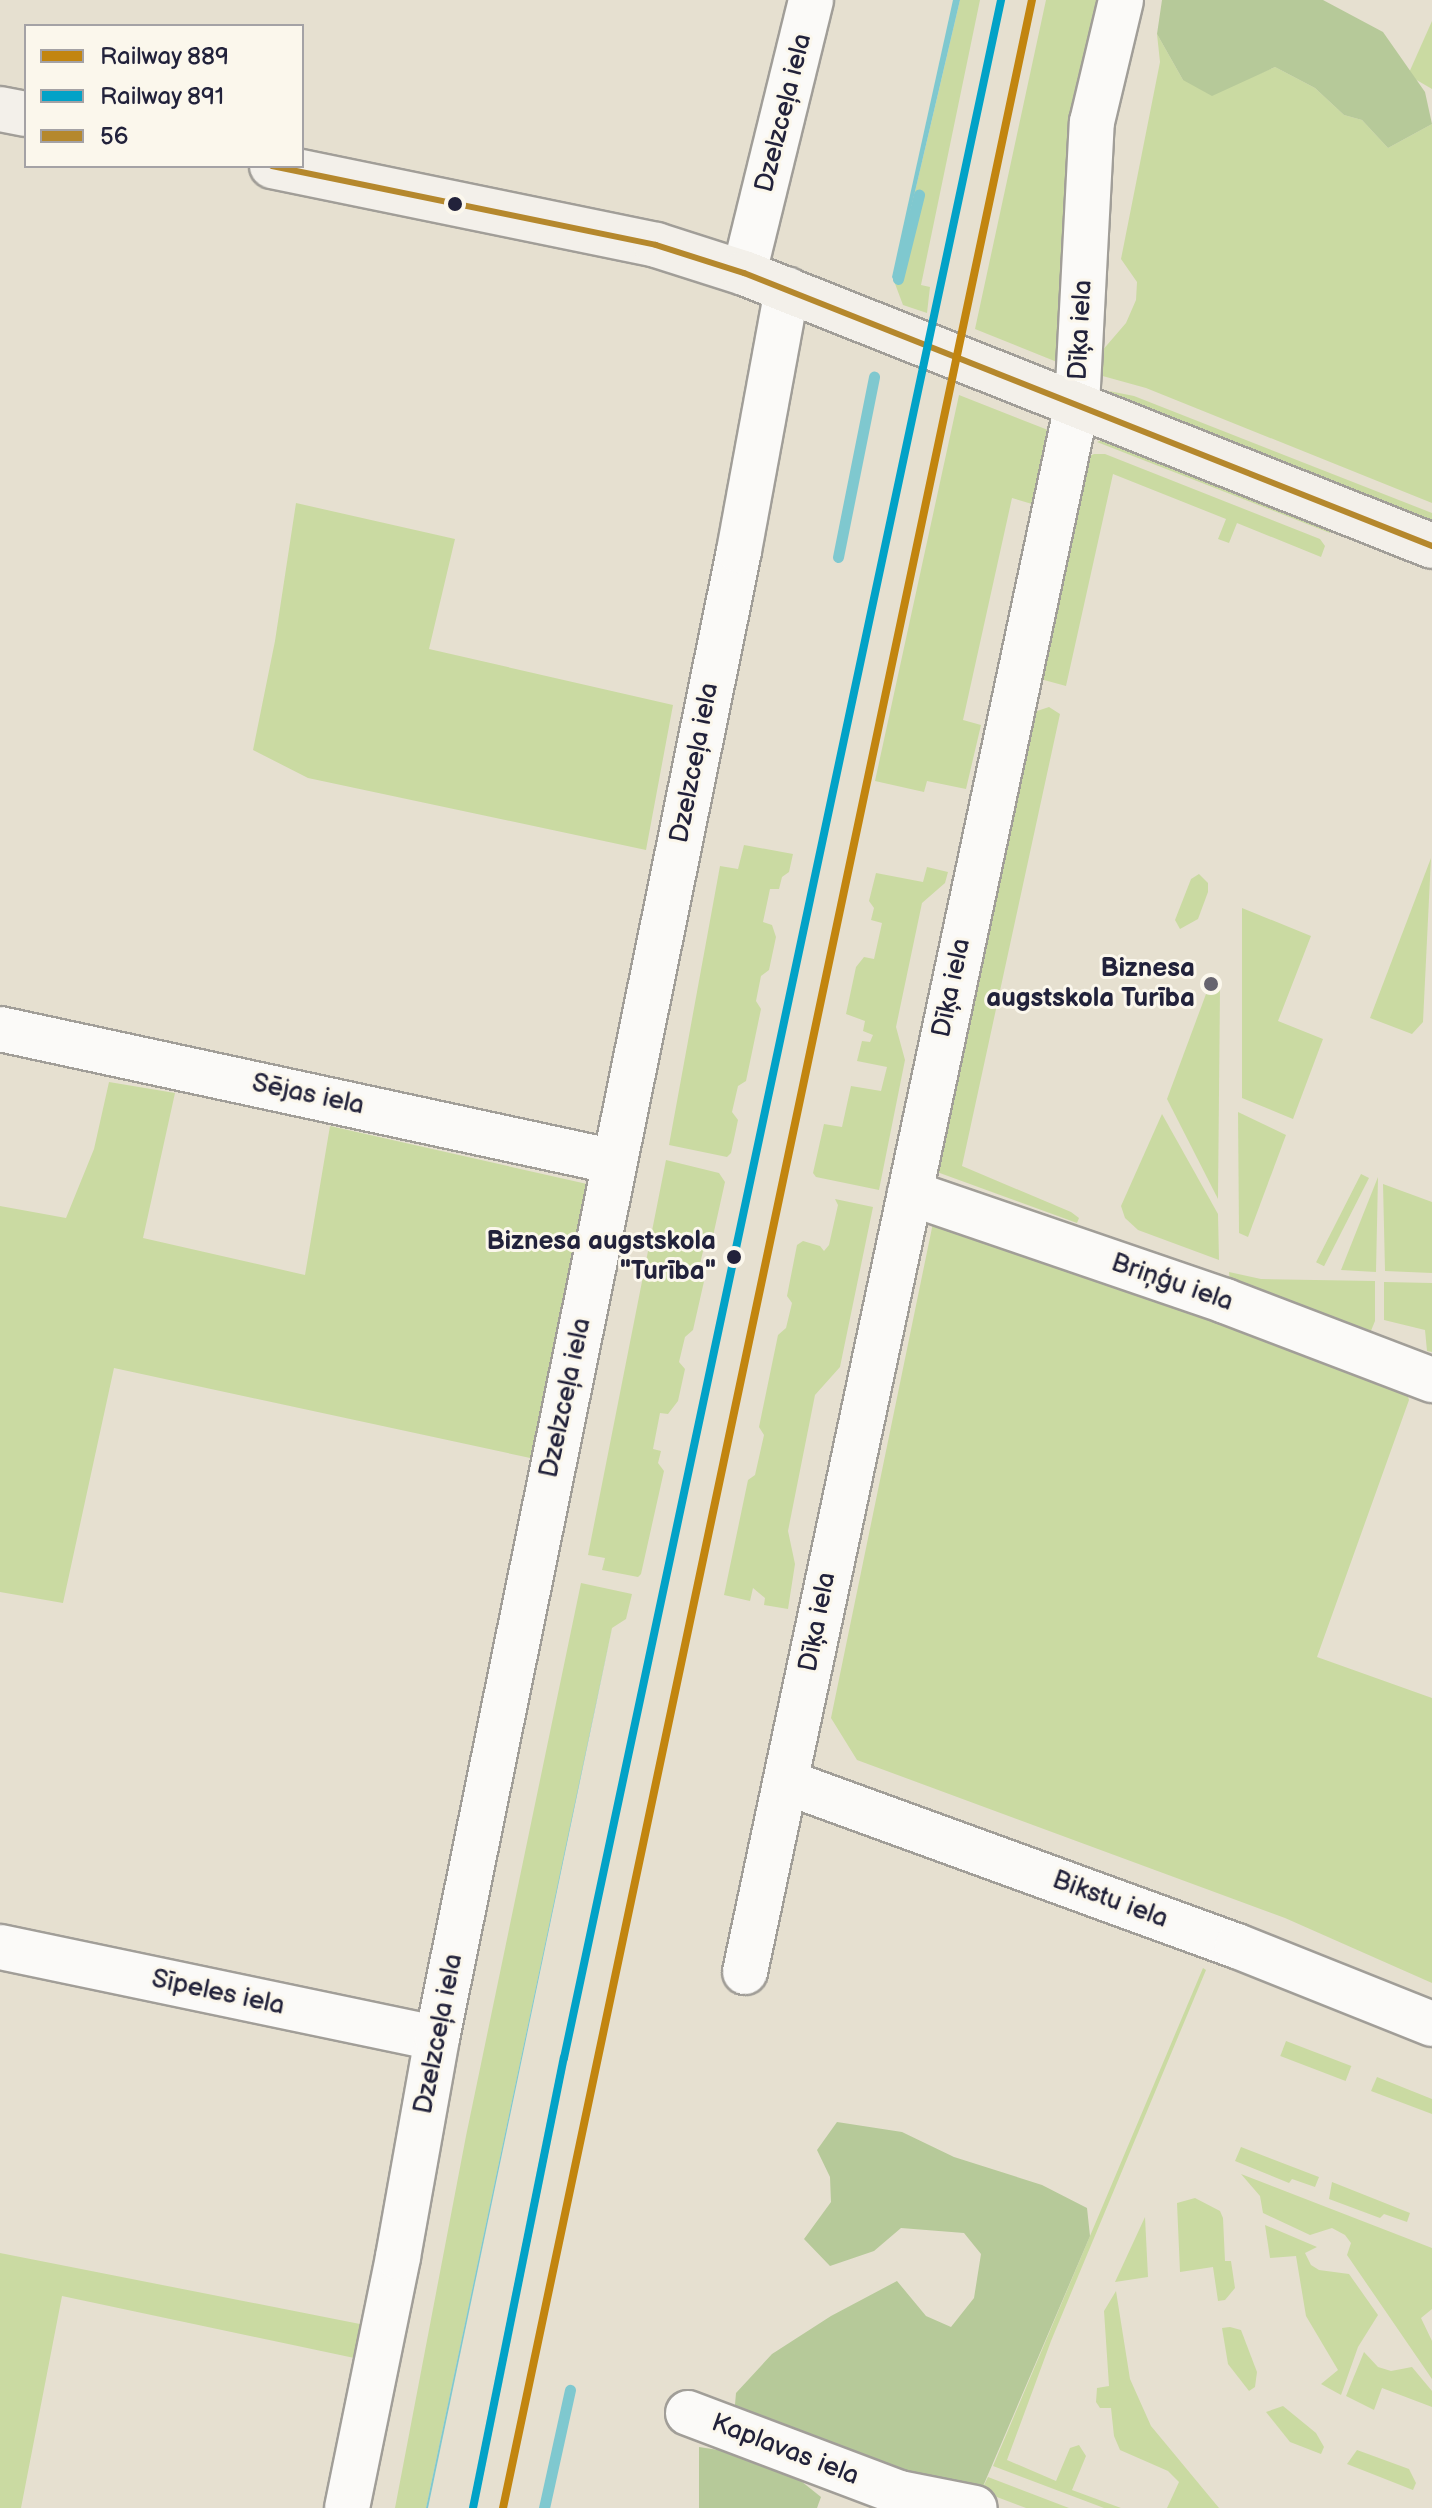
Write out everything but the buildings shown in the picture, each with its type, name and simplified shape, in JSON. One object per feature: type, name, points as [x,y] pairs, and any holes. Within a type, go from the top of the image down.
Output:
[{"type":"main road","points":[[0,109],[24,114]]},
{"type":"main road","points":[[282,168],[656,245],[744,273],[1432,546]]},
{"type":"street","name":"Dzelzceļa iela","points":[[744,273],[811,0]]},
{"type":"street","name":"Dīķa iela","points":[[745,1972],[1077,405],[1092,122],[1121,0]]},
{"type":"street","name":"Dzelzceļa iela","points":[[347,2508],[395,2271],[437,2038],[739,551],[787,289]]},
{"type":"street","name":"Sējas iela","points":[[0,1029],[615,1162]]},
{"type":"street","name":"Briņģu iela","points":[[910,1193],[1225,1301],[1432,1380]]},
{"type":"street","name":"Bikstu iela","points":[[786,1782],[1237,1946],[1432,2024]]},
{"type":"street","name":"Sīpeles iela","points":[[0,1947],[437,2038]]},
{"type":"street","name":"Kaplavas iela","points":[[688,2413],[900,2493],[975,2508]]},
{"type":"green space","points":[[960,0],[980,0],[921,285],[930,287],[927,313],[903,305],[894,281]]},
{"type":"green space","points":[[1046,0],[1099,0],[1078,93],[1067,217],[1061,243],[1064,338],[1057,362],[975,329]]},
{"type":"green space","points":[[1162,0],[1323,0],[1383,32],[1425,92],[1432,124],[1388,148],[1362,120],[1344,115],[1315,88],[1275,67],[1212,96],[1183,80],[1157,34]]},
{"type":"green space","points":[[1432,21],[1432,89],[1408,75]]},
{"type":"green space","points":[[1157,34],[1183,80],[1247,79],[1275,67],[1315,88],[1344,115],[1362,120],[1388,148],[1432,124],[1432,503],[1146,388],[1099,375],[1101,352],[1126,323],[1136,300],[1137,282],[1121,259],[1160,62]]},
{"type":"green space","points":[[1109,391],[1134,396],[1432,513],[1432,525],[1117,399]]},
{"type":"green space","points":[[959,395],[1048,430],[1032,504],[1012,498],[963,720],[981,725],[966,789],[927,781],[924,792],[875,781]]},
{"type":"green space","points":[[1107,438],[1331,528],[1330,533],[1097,442]]},
{"type":"green space","points":[[1105,454],[1320,539],[1325,546],[1321,557],[1237,523],[1229,543],[1218,539],[1226,519],[1113,474],[1066,686],[1044,680],[1038,674],[1087,457]]},
{"type":"green space","points":[[296,503],[455,539],[429,649],[673,705],[646,850],[308,778],[253,750],[275,641]]},
{"type":"green space","points":[[1049,707],[1060,714],[962,1166],[1071,1212],[1079,1218],[1077,1223],[937,1172],[936,1168],[1031,713]]},
{"type":"green space","points":[[744,845],[793,854],[789,872],[782,877],[779,889],[770,889],[763,922],[772,925],[776,937],[769,970],[761,976],[756,1001],[761,1009],[746,1081],[738,1086],[732,1112],[738,1120],[731,1153],[727,1157],[669,1145],[720,866],[738,869]]},
{"type":"green space","points":[[1431,858],[1423,1022],[1412,1034],[1370,1018]]},
{"type":"green space","points":[[927,867],[948,872],[945,883],[922,903],[896,1027],[905,1060],[879,1190],[816,1177],[813,1173],[824,1124],[842,1127],[851,1086],[881,1091],[887,1067],[857,1061],[862,1041],[870,1042],[873,1035],[863,1031],[865,1021],[846,1014],[856,967],[864,957],[874,959],[882,923],[871,920],[874,908],[869,901],[876,873],[923,882]]},
{"type":"green space","points":[[1199,874],[1208,883],[1208,892],[1198,919],[1180,929],[1175,920],[1191,879]]},
{"type":"green space","points":[[1242,908],[1311,936],[1278,1021],[1323,1039],[1293,1119],[1242,1098]]},
{"type":"green space","points":[[1218,985],[1218,1199],[1167,1099],[1206,994],[1212,986]]},
{"type":"green space","points":[[109,1082],[175,1093],[143,1238],[305,1275],[330,1126],[587,1184],[535,1459],[114,1368],[63,1603],[0,1592],[0,1206],[66,1218],[94,1149]]},
{"type":"green space","points":[[1238,1112],[1286,1135],[1248,1237],[1239,1233]]},
{"type":"green space","points":[[1162,1114],[1218,1214],[1219,1260],[1138,1230],[1125,1218],[1121,1206]]},
{"type":"green space","points":[[666,1160],[719,1173],[725,1182],[713,1236],[705,1243],[699,1268],[705,1277],[693,1330],[685,1337],[679,1362],[685,1369],[678,1401],[668,1414],[660,1413],[653,1449],[661,1451],[658,1463],[664,1471],[638,1577],[602,1570],[605,1558],[588,1555]]},
{"type":"green space","points":[[1361,1174],[1369,1178],[1324,1266],[1316,1262]]},
{"type":"green space","points":[[1378,1177],[1376,1272],[1341,1270]]},
{"type":"green space","points":[[1383,1184],[1432,1202],[1432,1273],[1385,1271]]},
{"type":"green space","points":[[835,1199],[873,1207],[840,1367],[815,1395],[788,1531],[795,1564],[788,1609],[764,1605],[765,1598],[753,1588],[750,1601],[724,1595],[748,1480],[755,1475],[764,1435],[759,1427],[778,1335],[786,1328],[792,1303],[787,1296],[797,1245],[803,1241],[820,1246],[824,1251],[829,1245],[838,1205]]},
{"type":"green space","points":[[934,1218],[1405,1387],[1409,1400],[1317,1657],[1432,1698],[1432,1983],[1285,1918],[857,1760],[831,1718]]},
{"type":"green space","points":[[1229,1272],[1261,1279],[1375,1281],[1375,1321],[1368,1338],[1230,1285]]},
{"type":"green space","points":[[1384,1282],[1432,1283],[1432,1352],[1427,1351],[1425,1330],[1384,1320]]},
{"type":"green space","points":[[581,1583],[632,1594],[626,1619],[612,1628],[426,2508],[395,2508],[466,2136]]},
{"type":"green space","points":[[1203,1968],[1206,1970],[1051,2341],[1007,2460],[1056,2481],[1070,2448],[1079,2445],[1086,2456],[1072,2490],[1121,2508],[1104,2508],[993,2466]]},
{"type":"green space","points":[[1286,2041],[1351,2066],[1346,2081],[1280,2056]]},
{"type":"green space","points":[[1377,2077],[1432,2099],[1432,2114],[1371,2091]]},
{"type":"green space","points":[[837,2122],[902,2132],[954,2157],[1042,2185],[1087,2208],[1090,2236],[981,2491],[920,2484],[793,2429],[734,2416],[736,2393],[772,2354],[831,2316],[897,2281],[926,2316],[951,2327],[974,2298],[981,2254],[964,2233],[901,2228],[874,2251],[830,2266],[804,2239],[831,2202],[830,2177],[817,2150]]},
{"type":"green space","points":[[1241,2147],[1319,2177],[1315,2187],[1292,2179],[1289,2183],[1235,2161]]},
{"type":"green space","points":[[1241,2174],[1432,2248],[1432,2309],[1421,2318],[1432,2341],[1432,2379],[1347,2255],[1351,2243],[1345,2235],[1332,2228],[1310,2235],[1263,2213],[1260,2196]]},
{"type":"green space","points":[[1332,2182],[1410,2213],[1407,2222],[1384,2214],[1380,2218],[1329,2199]]},
{"type":"green space","points":[[1195,2198],[1220,2211],[1223,2218],[1225,2261],[1231,2261],[1235,2288],[1225,2300],[1218,2301],[1213,2267],[1180,2272],[1177,2203]]},
{"type":"green space","points":[[1145,2217],[1148,2277],[1115,2282]]},
{"type":"green space","points":[[1265,2225],[1317,2247],[1305,2253],[1311,2265],[1319,2270],[1349,2274],[1378,2315],[1358,2347],[1341,2395],[1321,2384],[1338,2370],[1306,2316],[1296,2256],[1270,2258]]},
{"type":"green space","points":[[0,2253],[365,2325],[359,2359],[62,2296],[21,2508],[0,2508]]},
{"type":"green space","points":[[1116,2291],[1130,2379],[1151,2426],[1219,2508],[1167,2508],[1179,2482],[1168,2471],[1120,2450],[1114,2436],[1111,2408],[1100,2408],[1096,2402],[1097,2388],[1109,2386],[1104,2311]]},
{"type":"green space","points":[[1222,2328],[1241,2330],[1257,2372],[1255,2387],[1249,2391],[1228,2364]]},
{"type":"green space","points":[[1364,2352],[1378,2367],[1391,2371],[1412,2367],[1432,2391],[1432,2407],[1382,2388],[1374,2410],[1346,2396]]},
{"type":"green space","points":[[1283,2406],[1316,2433],[1324,2447],[1321,2454],[1290,2442],[1266,2412]]},
{"type":"green space","points":[[699,2447],[744,2454],[786,2469],[821,2497],[817,2508],[699,2508]]},
{"type":"green space","points":[[1357,2450],[1409,2469],[1416,2483],[1413,2490],[1347,2464]]},
{"type":"green space","points":[[988,2477],[1069,2508],[1026,2508],[981,2491]]},
{"type":"water","points":[[953,0],[960,0],[894,281],[892,277]]},
{"type":"water","points":[[612,1628],[428,2508],[426,2508],[567,1840]]},
{"type":"waterway","points":[[898,279],[919,195]]},
{"type":"waterway","points":[[838,557],[874,377]]},
{"type":"waterway","points":[[544,2508],[570,2390]]},
{"type":"rail line","name":"891","points":[[473,2508],[564,2058],[1001,0]]},
{"type":"rail line","name":"889","points":[[503,2508],[1032,0]]},
{"type":"transit line","name":"56","points":[[282,168],[656,245],[744,273],[1432,546]]},
{"type":"place","name":"Biznesa augstskola Turība","points":[[1211,984]]},
{"type":"place","name":"Biznesa augstskola \"Turība\"","points":[[734,1257]]}]
